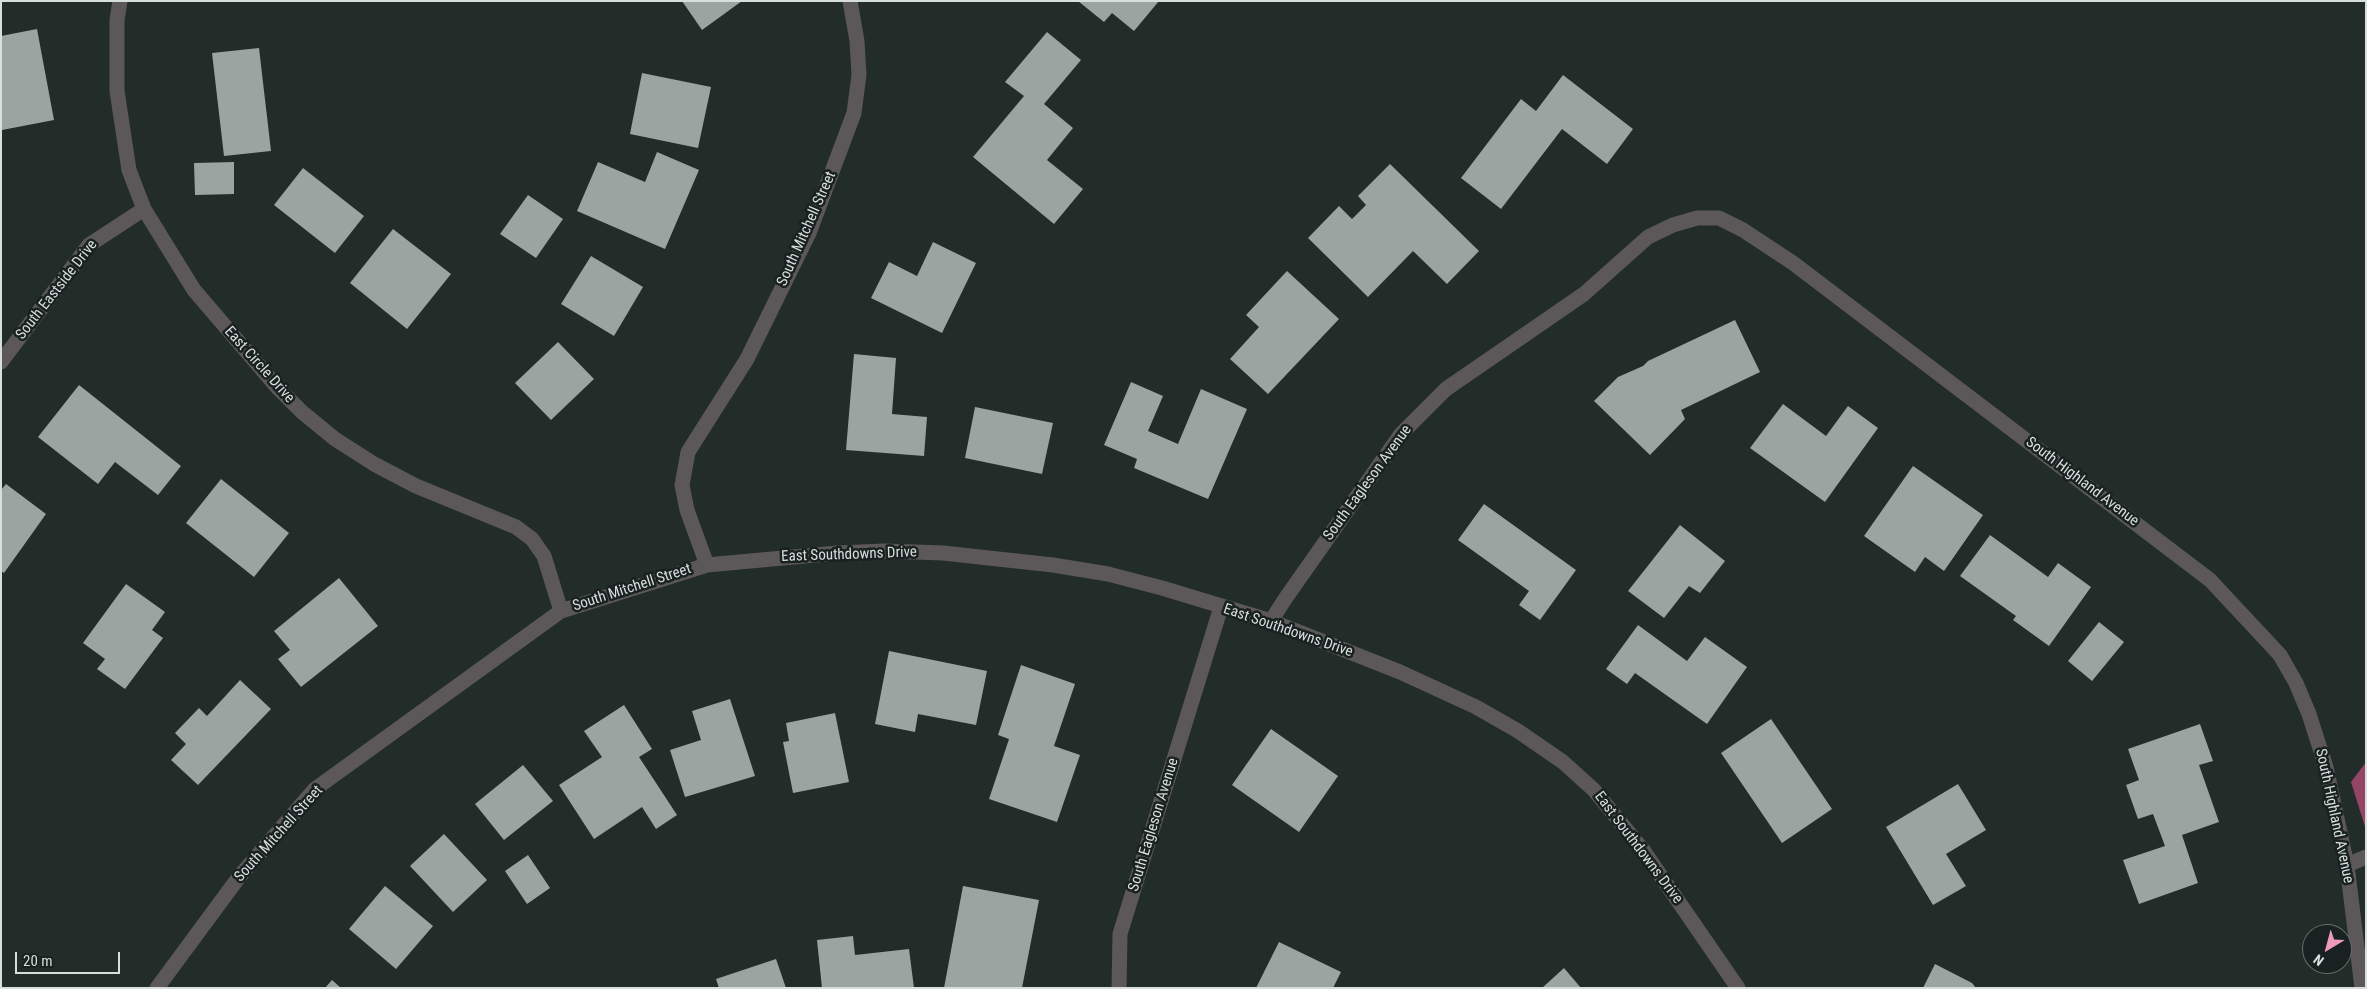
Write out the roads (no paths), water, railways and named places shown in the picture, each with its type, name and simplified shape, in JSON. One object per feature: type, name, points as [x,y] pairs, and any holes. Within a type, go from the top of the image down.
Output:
[{"type":"street","name":"East Circle Drive","points":[[120,1],[117,20],[117,91],[129,170],[144,209],[194,290],[302,412],[335,439],[374,464],[416,486],[516,528],[532,539],[544,556],[561,611]]},
{"type":"street","name":"South Mitchell Street","points":[[157,988],[239,877],[315,789],[561,611],[707,565],[687,510],[682,485],[688,452],[747,359],[809,233],[838,159],[854,113],[859,75],[853,2]]},
{"type":"street","name":"South Eastside Drive","points":[[1,362],[89,245],[144,209]]},
{"type":"street","name":"South Highland Avenue","points":[[1584,294],[1648,237],[1673,225],[1697,218],[1719,218],[1743,230],[1801,269],[2203,574],[2247,618],[2280,655],[2296,683],[2309,714],[2326,766],[2347,865],[2362,988]]},
{"type":"street","name":"South Eagleson Avenue","points":[[1271,621],[1401,434],[1446,389],[1584,294]]},
{"type":"street","name":"East Southdowns Drive","points":[[707,565],[837,552],[884,551],[970,555],[1108,574],[1162,588],[1271,621],[1437,688],[1518,731],[1563,762],[1594,790],[1616,815],[1738,988]]},
{"type":"street","name":"South Eagleson Avenue","points":[[1119,988],[1120,934],[1221,607]]},
{"type":"street","points":[[2347,865],[2366,857]]}]
